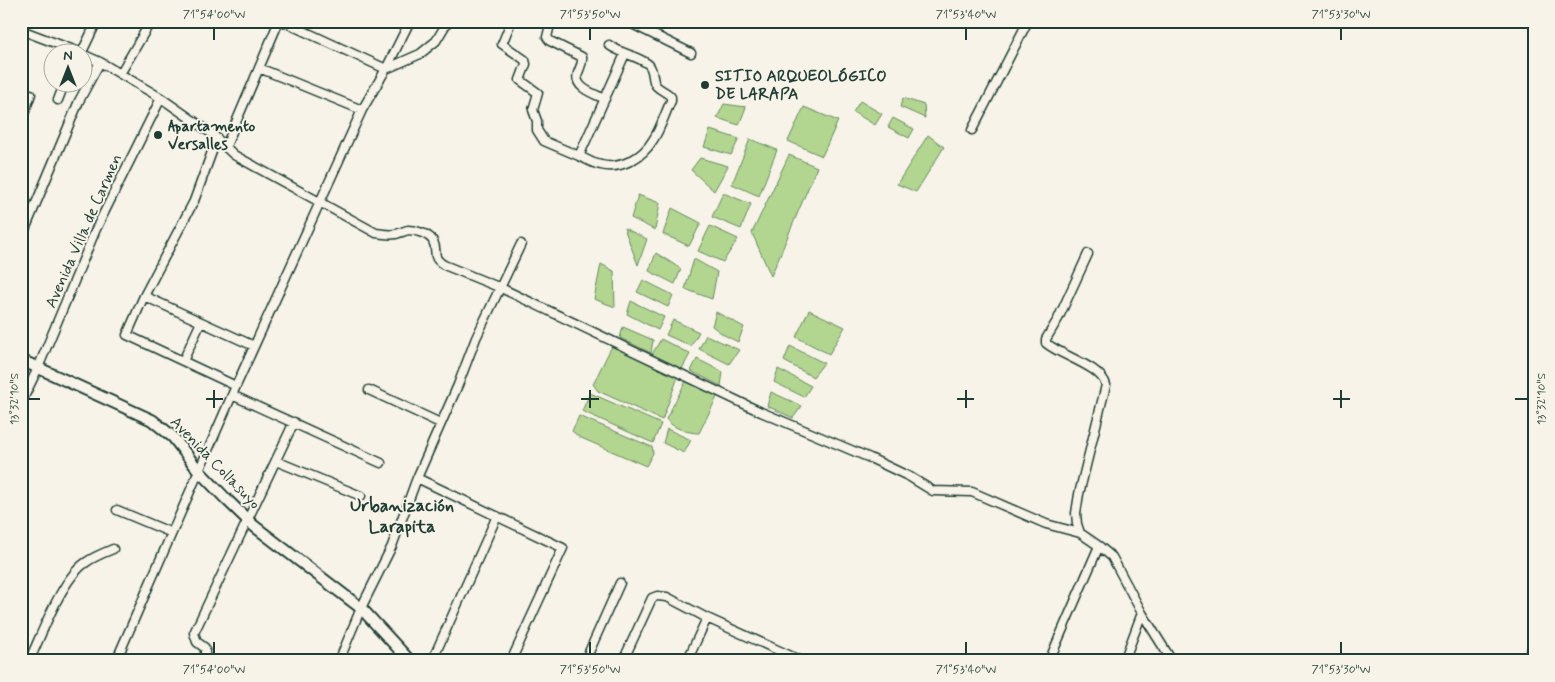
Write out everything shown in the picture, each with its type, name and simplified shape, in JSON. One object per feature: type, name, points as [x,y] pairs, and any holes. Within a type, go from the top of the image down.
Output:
[{"type":"street","points":[[87,42],[97,21]]},
{"type":"street","points":[[120,74],[151,21]]},
{"type":"street","points":[[226,146],[258,68],[280,21],[386,69],[420,54],[436,42],[448,21]]},
{"type":"street","points":[[116,661],[236,386],[362,110],[386,69],[409,21]]},
{"type":"street","points":[[507,21],[509,27],[502,44],[525,60],[526,64],[520,80],[538,93],[533,113],[537,121],[537,130],[544,141],[602,166],[628,163],[645,150],[653,141],[671,96],[654,84],[654,76],[648,64],[609,45]]},
{"type":"street","points":[[551,21],[547,38],[582,57],[583,61],[577,75],[578,83],[583,88],[605,99]]},
{"type":"street","points":[[626,21],[690,53]]},
{"type":"street","points":[[972,130],[1028,21]]},
{"type":"street","points":[[21,30],[52,42]]},
{"type":"street","points":[[579,156],[626,54]]},
{"type":"street","points":[[92,58],[161,98],[217,138],[234,155],[376,233],[396,234],[406,230],[428,236],[435,247],[434,255],[444,265],[501,288],[754,408],[870,458],[910,477],[933,491],[972,492],[1046,524],[1080,533],[1112,557],[1142,613],[1172,661]]},
{"type":"street","points":[[21,239],[79,100],[100,62]]},
{"type":"street","points":[[258,68],[362,110]]},
{"type":"street","points":[[58,100],[61,92]]},
{"type":"street","points":[[21,123],[31,94]]},
{"type":"street","name":"Avenida Villa de Carmen","points":[[21,403],[38,368],[96,229],[161,98]]},
{"type":"street","points":[[217,138],[194,201],[144,296],[127,335],[236,386]]},
{"type":"street","points":[[339,661],[361,608],[392,546],[417,478],[458,385],[476,338],[522,244]]},
{"type":"street","points":[[1080,533],[1076,513],[1079,494],[1106,385],[1100,374],[1053,349],[1046,343],[1046,339],[1058,319],[1088,254]]},
{"type":"street","points":[[144,296],[254,346]]},
{"type":"street","points":[[183,361],[202,322]]},
{"type":"street","name":"Avenida Collasuyo","points":[[21,360],[152,420],[172,437],[199,471],[248,519],[361,608],[410,661]]},
{"type":"street","points":[[369,390],[440,423]]},
{"type":"street","points":[[232,395],[381,463]]},
{"type":"street","points":[[204,661],[205,648],[197,642],[194,633],[294,422]]},
{"type":"street","points":[[276,461],[361,496]]},
{"type":"street","points":[[417,478],[563,548],[511,661]]},
{"type":"street","points":[[117,510],[172,533]]},
{"type":"street","points":[[432,661],[497,516]]},
{"type":"street","points":[[1048,661],[1099,546]]},
{"type":"street","points":[[29,661],[60,595],[75,572],[84,564],[113,549]]},
{"type":"street","points":[[585,661],[620,583]]},
{"type":"street","points":[[623,661],[652,598],[657,596],[667,597],[707,618],[802,661]]},
{"type":"street","points":[[1124,661],[1142,613]]},
{"type":"street","points":[[686,661],[707,618]]},
{"type":"street","points":[[1527,661],[1534,644]]},
{"type":"street","points":[[780,661],[784,652]]},
{"type":"green space","points":[[903,98],[924,105],[925,118],[900,107]]},
{"type":"green space","points":[[860,101],[882,114],[875,125],[853,112]]},
{"type":"green space","points":[[724,104],[746,107],[739,125],[717,118]]},
{"type":"green space","points":[[804,107],[838,121],[822,156],[788,141]]},
{"type":"green space","points":[[893,118],[914,129],[909,138],[888,127]]},
{"type":"green space","points":[[710,130],[739,139],[731,155],[704,147]]},
{"type":"green space","points":[[928,135],[944,147],[916,192],[897,184]]},
{"type":"green space","points":[[750,139],[777,150],[759,196],[732,184]]},
{"type":"green space","points":[[789,155],[817,167],[771,276],[752,233]]},
{"type":"green space","points":[[700,158],[728,166],[714,191],[691,170]]},
{"type":"green space","points":[[723,193],[751,204],[741,229],[712,217]]},
{"type":"green space","points":[[638,195],[660,203],[655,230],[631,218]]},
{"type":"green space","points":[[672,208],[701,223],[689,246],[663,234]]},
{"type":"green space","points":[[710,226],[738,239],[723,262],[698,251]]},
{"type":"green space","points":[[624,228],[647,239],[638,265]]},
{"type":"green space","points":[[656,253],[681,269],[675,284],[649,271]]},
{"type":"green space","points":[[694,259],[717,272],[712,299],[685,289]]},
{"type":"green space","points":[[601,264],[614,271],[615,307],[594,299]]},
{"type":"green space","points":[[643,280],[673,295],[668,307],[637,292]]},
{"type":"green space","points":[[631,301],[664,317],[658,330],[627,314]]},
{"type":"green space","points":[[809,310],[845,327],[829,354],[796,337]]},
{"type":"green space","points":[[716,312],[744,327],[738,342],[712,326]]},
{"type":"green space","points":[[673,320],[699,332],[691,346],[666,335]]},
{"type":"green space","points":[[623,327],[653,340],[651,353],[620,338]]},
{"type":"green space","points":[[706,335],[739,350],[729,364],[699,349]]},
{"type":"green space","points":[[661,339],[690,354],[682,369],[651,356]]},
{"type":"green space","points":[[612,346],[678,377],[662,420],[598,391],[593,384]]},
{"type":"green space","points":[[790,346],[824,363],[813,377],[784,361]]},
{"type":"green space","points":[[697,359],[723,372],[721,386],[691,371]]},
{"type":"green space","points":[[778,369],[811,386],[804,397],[774,382]]},
{"type":"green space","points":[[686,381],[718,395],[699,433],[681,429],[672,425],[666,419]]},
{"type":"green space","points":[[771,392],[802,406],[793,418],[767,406]]},
{"type":"green space","points":[[590,393],[661,424],[653,443],[582,411]]},
{"type":"green space","points":[[579,416],[652,447],[653,453],[646,466],[579,437],[572,431]]},
{"type":"green space","points":[[667,429],[691,440],[684,453],[663,443]]},
{"type":"place","name":"SITIO ARQUEOLÓGICO DE LARAPA","points":[[705,85]]},
{"type":"place","name":"Apartamento Versalles","points":[[158,135]]},
{"type":"district","name":"Urbanización Larapita","points":[[402,516]]}]
